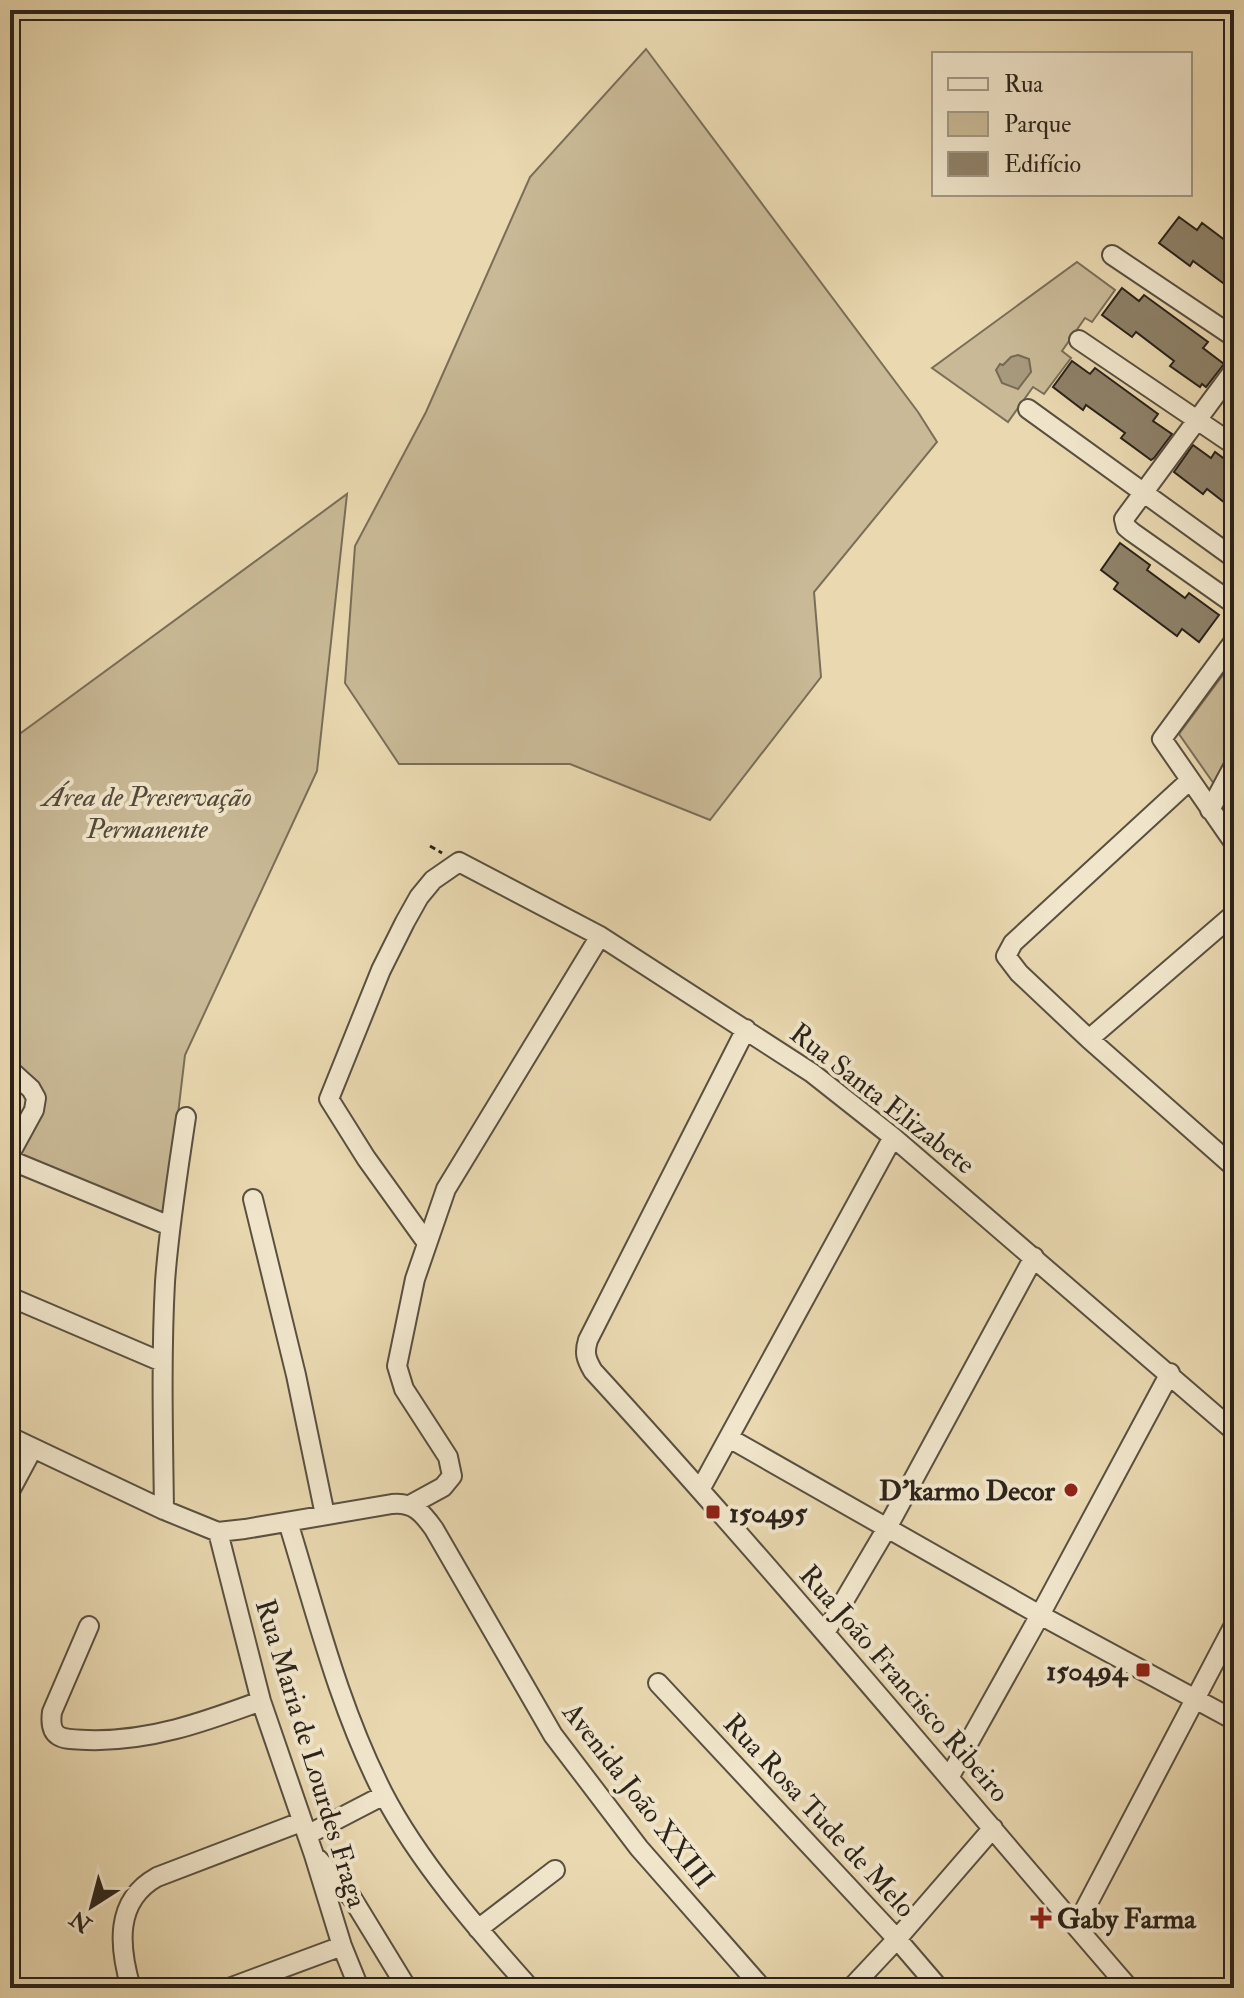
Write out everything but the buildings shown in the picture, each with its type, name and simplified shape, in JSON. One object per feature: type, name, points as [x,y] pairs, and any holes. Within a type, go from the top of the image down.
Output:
[{"type":"street","points":[[1112,255],[1234,337]]},
{"type":"street","points":[[1079,340],[1234,445]]},
{"type":"street","points":[[1234,370],[1124,519],[1126,527],[1234,604]]},
{"type":"street","points":[[1028,409],[1234,558]]},
{"type":"street","points":[[1234,641],[1162,739],[1234,843]]},
{"type":"street","points":[[1210,810],[1234,765]]},
{"type":"street","points":[[1189,781],[1013,943],[1006,956],[1019,973],[1089,1039],[1234,1167]]},
{"type":"street","name":"Rua Santa Elizabete","points":[[427,1243],[366,1158],[329,1099],[381,970],[405,922],[433,880],[459,862],[600,936],[812,1073],[893,1137],[1234,1431]]},
{"type":"street","points":[[1089,1039],[1234,914]]},
{"type":"street","points":[[10,1437],[164,1510],[218,1532],[392,1504],[410,1505],[443,1487],[452,1476],[448,1457],[404,1389],[397,1366],[415,1279],[446,1189],[600,936]]},
{"type":"street","name":"Rua João Francisco Ribeiro","points":[[746,1029],[588,1340],[586,1359],[593,1371],[701,1488],[950,1776],[1129,1988]]},
{"type":"street","points":[[10,1070],[31,1089],[36,1098],[28,1123],[10,1157],[170,1226]]},
{"type":"street","points":[[164,1510],[162,1362],[170,1226],[186,1117]]},
{"type":"street","points":[[701,1488],[893,1137]]},
{"type":"street","points":[[253,1199],[325,1515]]},
{"type":"street","points":[[825,1633],[887,1528],[1034,1257]]},
{"type":"street","points":[[10,1297],[162,1362]]},
{"type":"street","points":[[950,1776],[1170,1373]]},
{"type":"street","points":[[729,1438],[1040,1615],[1234,1720]]},
{"type":"street","points":[[10,1491],[33,1448]]},
{"type":"street","name":"Avenida João XXIII","points":[[410,1505],[422,1513],[434,1529],[553,1735],[584,1778],[639,1848],[762,1988]]},
{"type":"street","points":[[288,1522],[345,1706],[384,1795],[411,1838],[478,1929],[530,1988]]},
{"type":"street","name":"Rua Maria de Lourdes Fraga","points":[[218,1532],[261,1701],[342,1946],[359,1988]]},
{"type":"street","points":[[1076,1926],[1234,1625]]},
{"type":"street","points":[[89,1626],[52,1712],[51,1727],[63,1738],[107,1740],[152,1736],[261,1701]]},
{"type":"street","name":"Rua Rosa Tude de Melo","points":[[658,1683],[939,1988]]},
{"type":"street","points":[[131,1988],[123,1946],[127,1911],[132,1897],[142,1887],[157,1877],[304,1828],[384,1795]]},
{"type":"street","points":[[851,1988],[993,1828]]},
{"type":"street","points":[[314,1855],[352,1898],[407,1988]]},
{"type":"street","points":[[478,1929],[555,1870]]},
{"type":"street","points":[[229,1988],[342,1946]]},
{"type":"green space","points":[[646,49],[918,412],[937,442],[814,592],[821,677],[710,820],[570,764],[399,764],[345,683],[355,546],[426,412],[530,177]]},
{"type":"green space","points":[[1077,262],[1115,290],[1092,322],[1085,318],[1062,351],[1071,358],[1044,394],[1033,387],[1008,422],[932,368]]},
{"type":"green space","name":"Área de Preservação Permanente","points":[[347,494],[317,771],[185,1055],[166,1215],[16,1155],[44,1098],[38,1083],[10,1061],[10,741]]},
{"type":"green space","points":[[1234,660],[1234,750],[1214,784],[1179,734]]},
{"type":"shaded area","points":[[1018,355],[1029,359],[1031,372],[1018,389],[1002,383],[996,370],[1000,364]]},
{"type":"place","name":"D'karmo Decor","points":[[1071,1490]]},
{"type":"place","name":"150495","points":[[713,1512]]},
{"type":"place","name":"150494","points":[[1143,1670]]},
{"type":"place","name":"Gaby Farma","points":[[1041,1918]]}]
